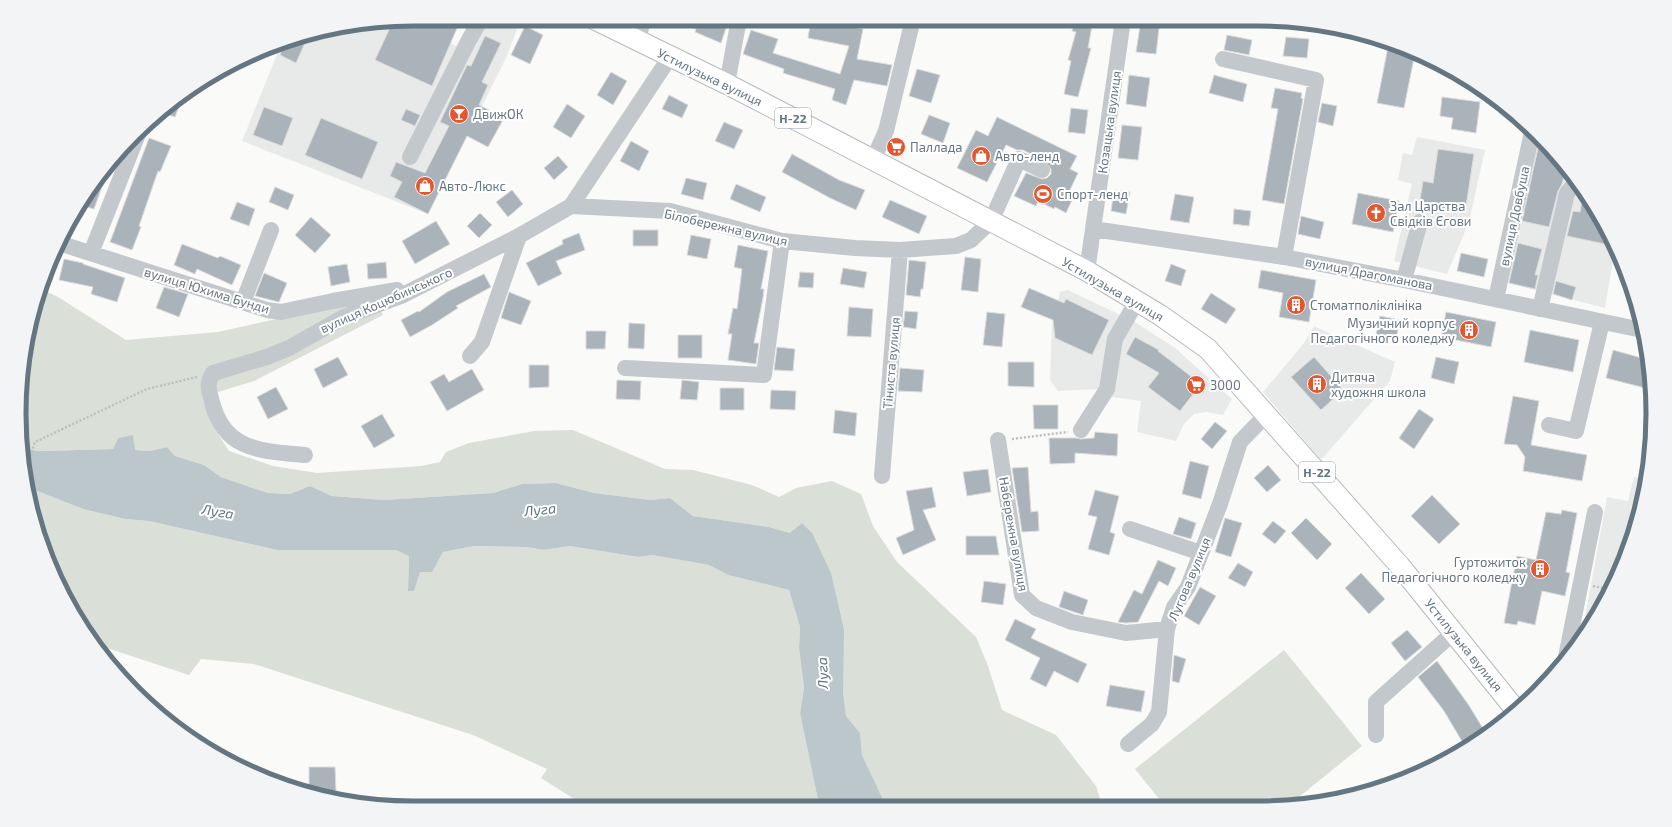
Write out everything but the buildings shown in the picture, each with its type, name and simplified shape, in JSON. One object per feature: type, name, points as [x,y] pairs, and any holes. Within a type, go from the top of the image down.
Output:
[{"type":"main road","name":"Устилузька вулиця","points":[[608,26],[727,84],[1087,271],[1160,315],[1208,349],[1400,566],[1513,706]]},
{"type":"street","points":[[410,157],[477,26]]},
{"type":"street","points":[[638,41],[641,26]]},
{"type":"street","points":[[727,84],[738,26]]},
{"type":"street","points":[[873,160],[886,131],[912,26]]},
{"type":"street","name":"Козацька вулиця","points":[[1087,271],[1122,26]]},
{"type":"street","name":"вулиця Коцюбинського","points":[[213,373],[267,357],[289,348],[344,317],[401,296],[519,236],[571,206],[670,57]]},
{"type":"street","points":[[1223,59],[1316,80],[1284,256]]},
{"type":"street","name":"вулиця Довбуша","points":[[1496,300],[1531,137]]},
{"type":"street","points":[[91,253],[134,145]]},
{"type":"street","points":[[991,220],[1019,159],[1042,170]]},
{"type":"street","points":[[1540,309],[1567,193],[1573,187]]},
{"type":"street","name":"Білобережна вулиця","points":[[571,206],[670,211],[782,241],[855,248],[900,250],[956,246],[971,240],[991,220]]},
{"type":"street","points":[[1404,280],[1420,222]]},
{"type":"street","name":"вулиця Драгоманова","points":[[1093,229],[1284,256],[1637,329]]},
{"type":"street","points":[[243,302],[271,230]]},
{"type":"street","points":[[470,356],[482,342],[519,236]]},
{"type":"street","points":[[625,368],[764,375],[782,241]]},
{"type":"street","name":"вулиця Юхима Бунди","points":[[65,245],[267,310],[281,312],[333,301],[420,287]]},
{"type":"street","name":"Тіниста вулиця","points":[[882,476],[900,250]]},
{"type":"street","points":[[1081,430],[1107,389],[1115,339],[1137,302]]},
{"type":"street","points":[[1549,425],[1576,431],[1602,322]]},
{"type":"street","points":[[213,373],[209,379],[208,387],[213,409],[220,425],[228,434],[239,443],[254,449],[305,455]]},
{"type":"street","name":"Лугова вулиця","points":[[1128,744],[1152,724],[1159,712],[1167,629],[1174,607],[1188,587],[1240,442],[1266,416]]},
{"type":"street","name":"Набережна вулиця","points":[[998,440],[1022,594],[1036,608],[1072,622],[1126,633],[1167,629]]},
{"type":"street","points":[[1568,646],[1595,512]]},
{"type":"street","points":[[1130,529],[1201,552]]},
{"type":"street","points":[[1376,735],[1376,702],[1453,632]]},
{"type":"path","points":[[30,469],[35,442],[147,389],[213,373]]},
{"type":"path","points":[[998,440],[1081,430]]},
{"type":"shaded area","points":[[414,26],[418,26],[456,46],[467,26],[518,26],[506,58],[428,214],[242,141],[279,50],[313,39],[338,33],[363,29]]},
{"type":"shaded area","points":[[1417,137],[1485,150],[1469,222],[1447,274],[1394,261],[1412,184],[1398,180],[1403,153],[1412,155]]},
{"type":"shaded area","points":[[1537,143],[1581,198],[1614,258],[1605,308],[1505,282]]},
{"type":"shaded area","points":[[1068,290],[1135,322],[1175,348],[1232,399],[1223,415],[1207,412],[1194,414],[1184,424],[1176,441],[1137,432],[1141,401],[1112,397],[1099,389],[1058,391],[1050,380],[1052,326],[1060,292]]},
{"type":"shaded area","points":[[46,291],[58,297],[126,340],[218,332],[374,297],[383,315],[254,381],[202,397],[212,425],[229,451],[273,466],[317,473],[421,466],[440,462],[446,452],[469,443],[534,431],[573,430],[665,469],[693,470],[752,485],[779,497],[796,488],[832,481],[861,494],[873,526],[897,562],[976,637],[988,666],[1002,710],[1056,735],[1096,786],[1101,801],[884,801],[862,755],[860,733],[846,716],[843,692],[790,533],[769,527],[693,516],[670,498],[650,500],[594,493],[556,483],[522,484],[493,493],[384,500],[332,496],[310,486],[290,494],[268,493],[221,477],[204,465],[175,456],[167,447],[150,451],[134,450],[133,436],[118,438],[113,449],[30,450],[28,447],[26,414],[29,363],[39,313]]},
{"type":"shaded area","points":[[1314,326],[1395,362],[1390,381],[1321,460],[1263,392],[1304,343]]},
{"type":"shaded area","points":[[1634,477],[1641,478],[1633,514],[1617,562],[1584,624],[1607,497],[1628,501]]},
{"type":"shaded area","points":[[33,489],[83,509],[125,519],[149,521],[277,550],[396,550],[409,555],[408,591],[414,591],[420,572],[432,571],[443,552],[474,546],[528,547],[543,550],[570,546],[638,557],[652,555],[709,565],[728,575],[789,590],[800,627],[799,648],[804,688],[800,713],[818,801],[577,801],[541,778],[547,769],[473,735],[254,664],[201,659],[189,675],[105,647],[91,629],[78,607],[55,562],[39,514]]},
{"type":"shaded area","points":[[1284,650],[1362,746],[1296,799],[1258,801],[1161,801],[1135,769]]},
{"type":"water","name":"Луга","points":[[133,435],[135,450],[150,451],[167,447],[175,456],[204,465],[221,477],[268,493],[290,494],[310,486],[332,496],[384,500],[493,493],[522,484],[556,483],[594,493],[650,500],[670,498],[693,516],[769,527],[790,533],[802,523],[812,533],[831,573],[844,630],[843,692],[846,716],[860,733],[862,755],[884,801],[818,800],[800,713],[804,688],[799,648],[800,627],[789,590],[728,575],[709,565],[652,555],[638,557],[570,546],[543,550],[528,547],[474,546],[443,552],[432,572],[420,572],[414,591],[408,591],[409,556],[396,550],[277,550],[149,521],[125,519],[83,509],[33,489],[28,447],[30,450],[42,451],[113,449],[118,438]]},
{"type":"place","name":"ДвижОК","points":[[459,114]]},
{"type":"place","name":"Паллада","points":[[896,147]]},
{"type":"place","name":"Авто-ленд","points":[[981,156]]},
{"type":"place","name":"Авто-Люкс","points":[[425,186]]},
{"type":"place","name":"Спорт-ленд","points":[[1043,194]]},
{"type":"place","name":"Зал Царства Свідків Єгови","points":[[1376,213]]},
{"type":"place","name":"Стоматполіклініка","points":[[1296,305]]},
{"type":"place","name":"Музичний корпус Педагогічного коледжу","points":[[1469,330]]},
{"type":"place","name":"Дитяча художня школа","points":[[1317,384]]},
{"type":"place","name":"3000","points":[[1196,385]]},
{"type":"place","name":"Гуртожиток Педагогічного коледжу","points":[[1540,569]]}]
